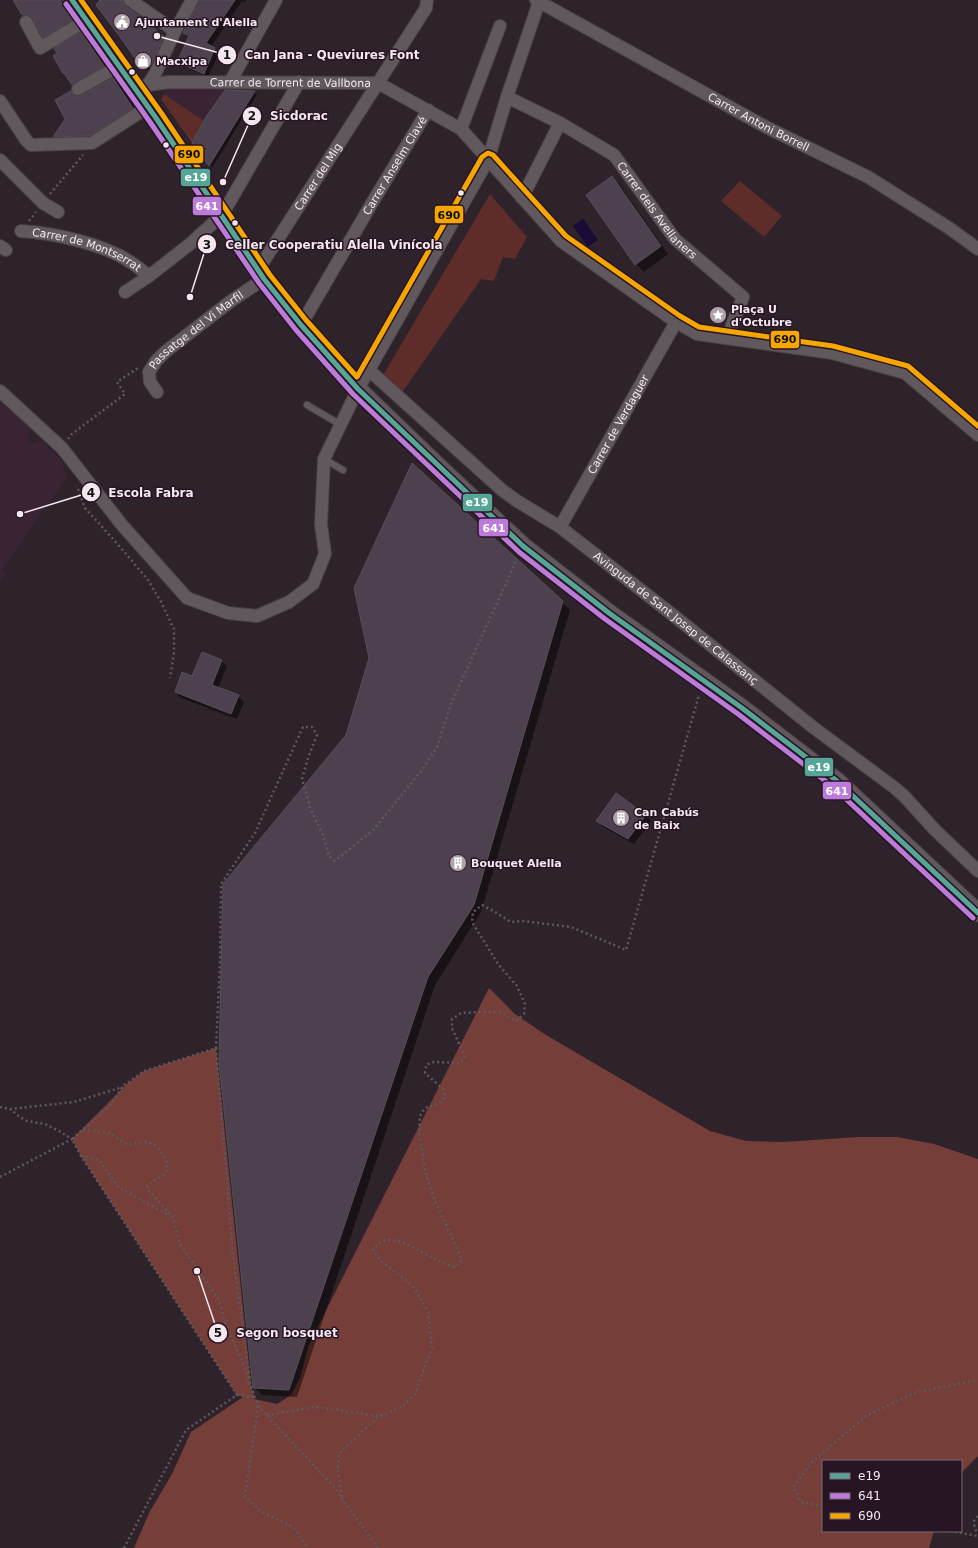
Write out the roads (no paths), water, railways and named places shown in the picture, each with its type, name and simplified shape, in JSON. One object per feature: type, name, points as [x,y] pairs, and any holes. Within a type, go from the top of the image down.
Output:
[{"type":"main road","points":[[76,2],[119,66],[141,87],[148,107],[261,274],[301,325],[358,389],[523,546],[609,613],[704,680],[837,782],[978,913]]},
{"type":"street","points":[[130,0],[175,31]]},
{"type":"street","points":[[141,87],[156,72],[175,31],[192,0]]},
{"type":"street","points":[[230,82],[276,0]]},
{"type":"street","name":"Carrer del Mig","points":[[261,274],[378,83],[426,8],[427,0]]},
{"type":"street","points":[[0,391],[62,448],[122,525],[187,598],[228,613],[257,616],[289,602],[313,584],[325,554],[320,524],[324,459],[358,389],[370,371],[488,160],[538,1]]},
{"type":"street","name":"Carrer Antoni Borrell","points":[[538,1],[766,127],[868,177],[949,228],[978,249]]},
{"type":"street","points":[[26,22],[40,48],[87,20]]},
{"type":"street","points":[[462,129],[500,26]]},
{"type":"street","points":[[78,89],[119,66]]},
{"type":"street","name":"Carrer de Torrent de Vallbona","points":[[141,87],[169,82],[378,83],[462,129],[561,241],[676,322],[697,334],[832,353],[905,373],[978,435]]},
{"type":"street","name":"Carrer de Montserrat","points":[[125,292],[149,276],[190,244],[222,215],[299,82]]},
{"type":"street","name":"Carrer dels Avellaners","points":[[507,97],[560,123],[614,155],[675,239],[743,297],[727,338]]},
{"type":"street","points":[[0,101],[31,146],[92,143],[148,107]]},
{"type":"street","name":"Carrer Anselm Clavé","points":[[301,325],[428,110]]},
{"type":"street","points":[[522,198],[560,123]]},
{"type":"street","points":[[0,160],[43,203],[58,212]]},
{"type":"street","name":"Carrer de Montserrat","points":[[21,231],[38,232],[58,236],[106,250],[132,262],[149,276]]},
{"type":"street","name":"Passatge del Vi Marfil","points":[[157,392],[150,382],[148,372],[165,352],[231,301],[261,274]]},
{"type":"street","name":"Carrer de Verdaguer","points":[[560,527],[676,322]]},
{"type":"street","name":"Avinguda de Sant Josep de Calassanç","points":[[370,371],[492,482],[517,501],[560,527],[814,728],[895,788],[935,830],[978,871]]},
{"type":"lane","points":[[307,405],[341,425]]},
{"type":"lane","points":[[324,459],[343,470]]},
{"type":"place","name":"Ajuntament d'Alella","points":[[122,22]]},
{"type":"place","name":"Can Jana - Queviures Font","points":[[157,36]]},
{"type":"place","name":"Macxipa","points":[[143,61]]},
{"type":"place","name":"Sicdorac","points":[[223,182]]},
{"type":"place","name":"Celler Cooperatiu Alella Vinícola","points":[[190,297]]},
{"type":"place","name":"Plaça U d'Octubre","points":[[718,315]]},
{"type":"place","name":"Escola Fabra","points":[[20,514]]},
{"type":"place","name":"Can Cabús de Baix","points":[[621,818]]},
{"type":"place","name":"Bouquet Alella","points":[[458,863]]},
{"type":"place","name":"Segon bosquet","points":[[197,1271]]}]
